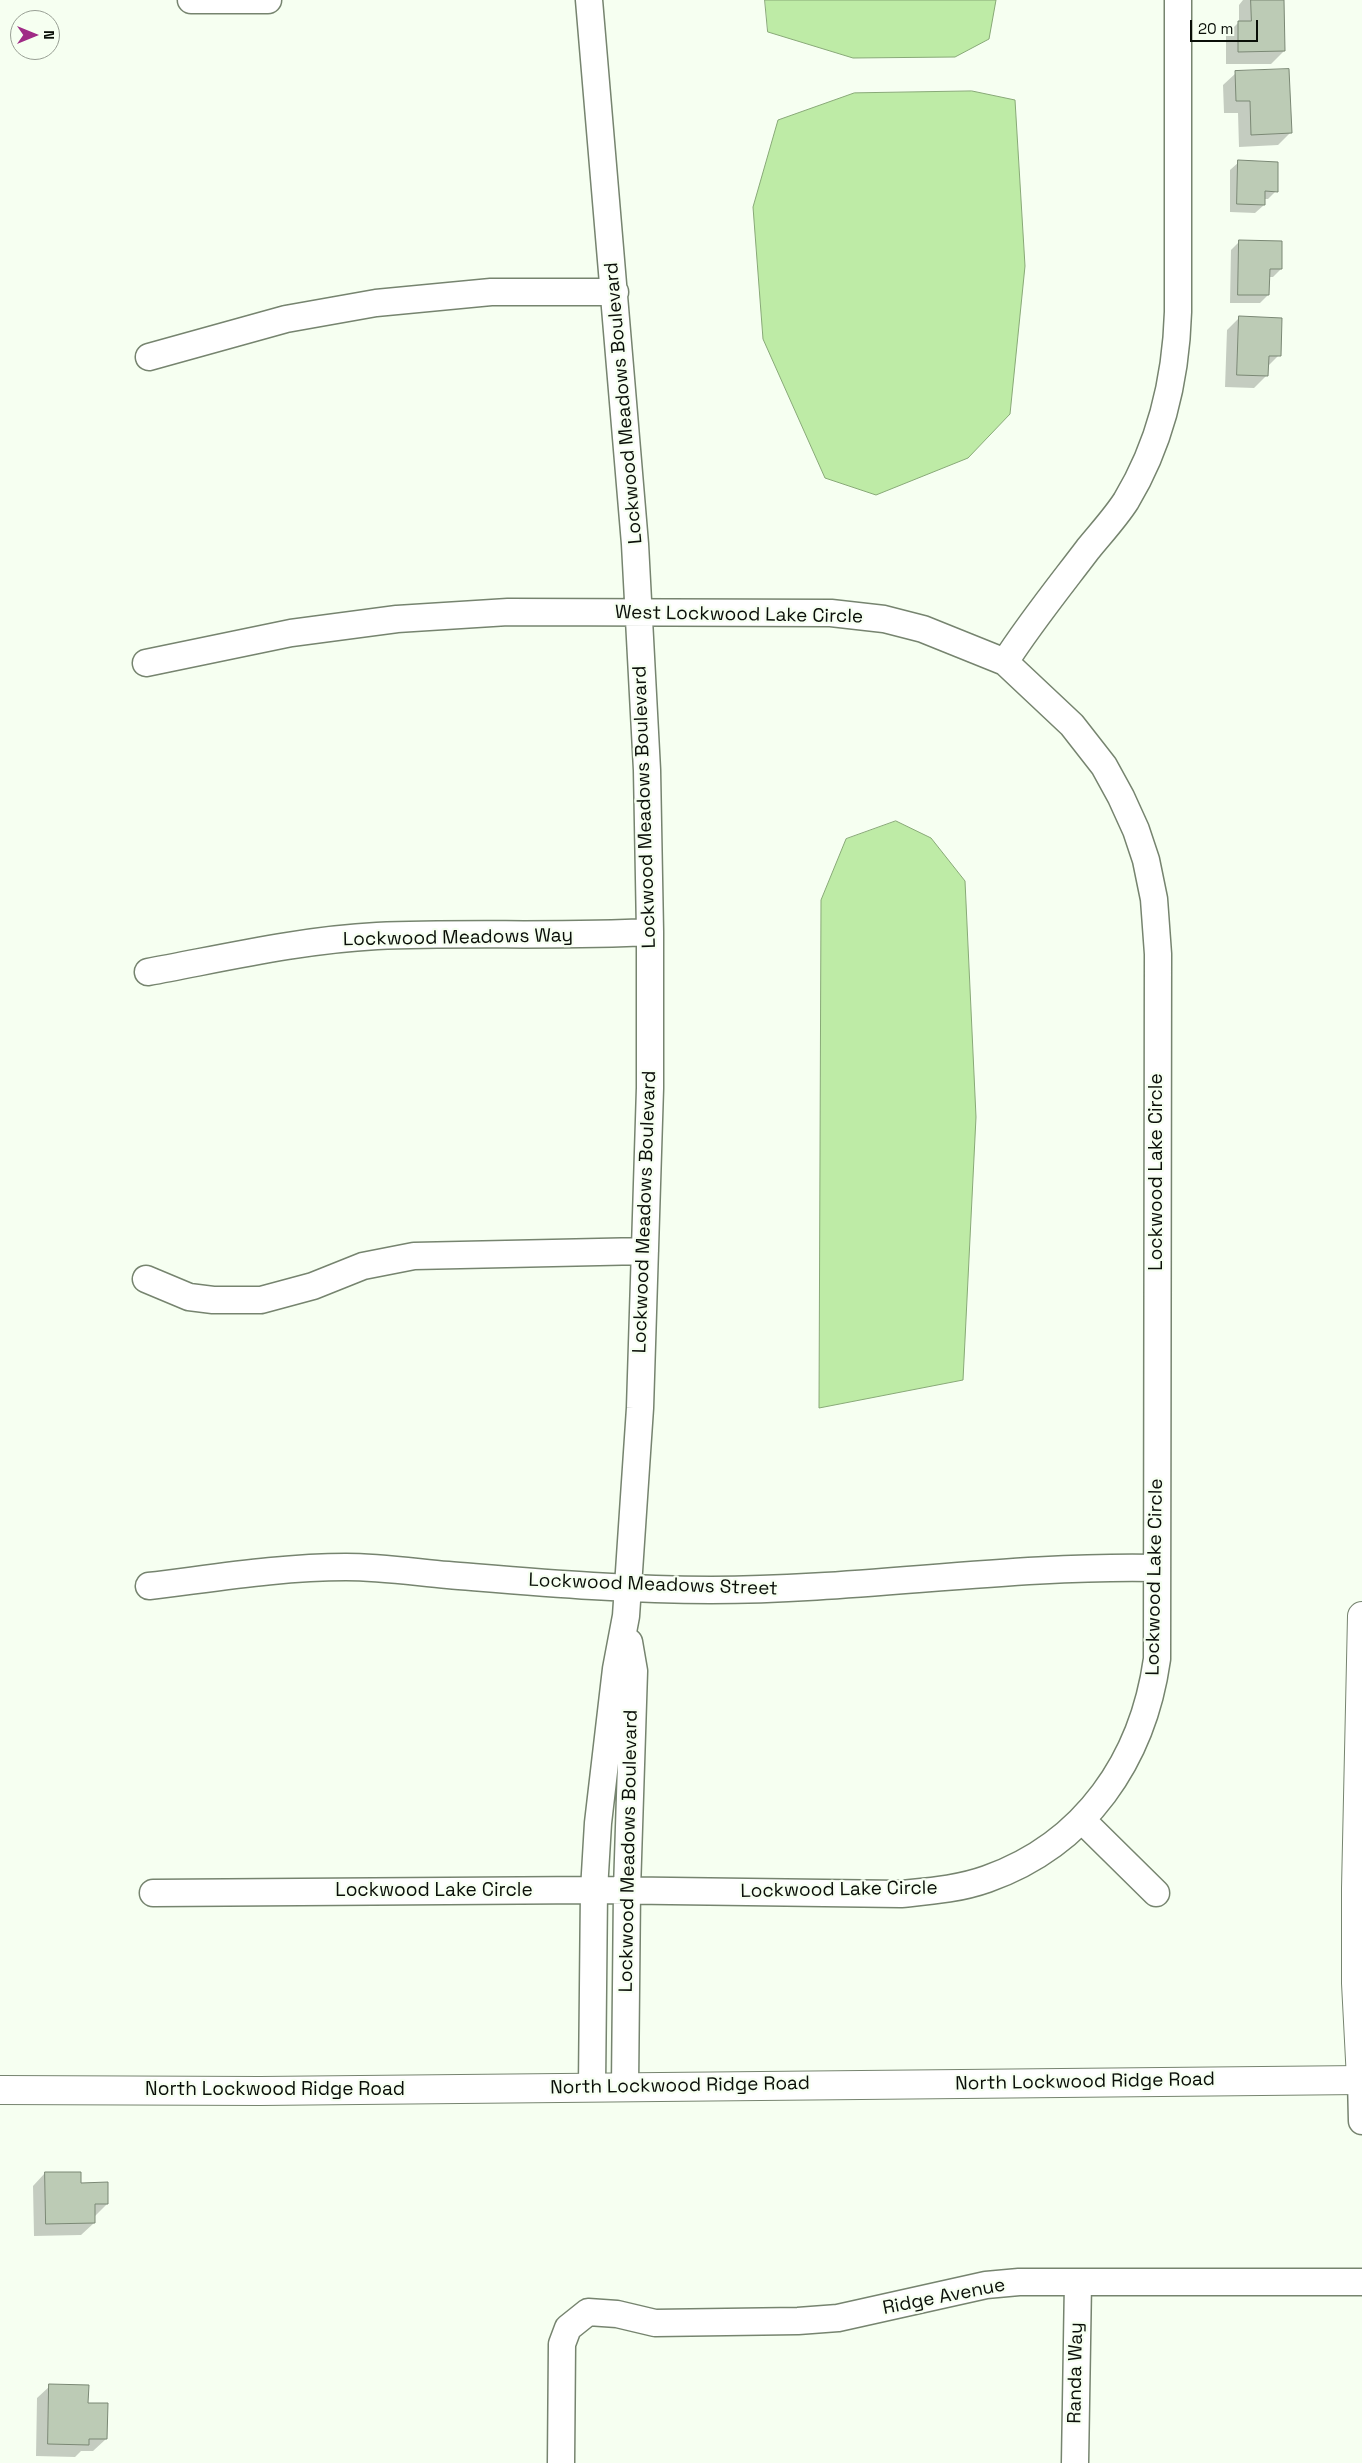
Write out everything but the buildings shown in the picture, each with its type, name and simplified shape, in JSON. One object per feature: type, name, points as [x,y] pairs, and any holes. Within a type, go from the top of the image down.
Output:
[{"type":"main road","points":[[1362,1616],[1356,1888],[1356,1983],[1362,2079]]},
{"type":"main road","name":"North Lockwood Ridge Road","points":[[0,2090],[260,2091],[1362,2079]]},
{"type":"street","points":[[191,0],[268,0]]},
{"type":"street","name":"Lockwood Meadows Boulevard","points":[[589,0],[615,292],[639,613],[646,770],[650,932],[650,1088],[640,1408],[626,1616],[616,1670],[598,1823],[594,1890],[592,2086]]},
{"type":"street","points":[[1005,662],[1027,629],[1125,502],[1146,463],[1167,405],[1177,350],[1178,0]]},
{"type":"street","points":[[149,357],[286,319],[376,303],[491,292],[615,292]]},
{"type":"street","name":"West Lockwood Lake Circle","points":[[146,663],[291,633],[397,619],[508,612],[831,613],[884,618],[940,635],[1005,662],[1072,725],[1088,743],[1121,797],[1136,830],[1146,860],[1154,900],[1158,954],[1158,1025]]},
{"type":"street","name":"Lockwood Meadows Way","points":[[148,972],[289,945],[376,936],[650,932]]},
{"type":"street","name":"Lockwood Lake Circle","points":[[153,1893],[627,1890],[901,1894],[945,1890],[988,1879],[1027,1861],[1048,1848],[1082,1820],[1111,1784],[1133,1746],[1146,1713],[1157,1658],[1158,1025]]},
{"type":"street","points":[[146,1279],[189,1297],[213,1300],[260,1300],[313,1286],[363,1266],[414,1256],[645,1251]]},
{"type":"street","name":"Lockwood Meadows Street","points":[[149,1586],[301,1568],[349,1567],[627,1588],[708,1590],[774,1590],[1038,1569],[1157,1568]]},
{"type":"street","name":"Lockwood Meadows Boulevard","points":[[625,2086],[627,1890],[634,1671],[626,1616]]},
{"type":"street","points":[[1082,1820],[1156,1893]]},
{"type":"street","points":[[1362,2079],[1362,2121]]},
{"type":"street","name":"Ridge Avenue","points":[[561,2463],[562,2344],[568,2328],[588,2312],[617,2314],[655,2323],[798,2321],[838,2318],[986,2286],[1019,2282],[1362,2282]]},
{"type":"street","name":"Randa Way","points":[[1075,2463],[1078,2282]]},
{"type":"shaded area","points":[[765,0],[996,0],[989,39],[955,57],[853,58],[768,32]]},
{"type":"shaded area","points":[[972,91],[1015,100],[1025,266],[1010,414],[968,458],[876,495],[825,478],[763,339],[753,207],[778,120],[854,93]]},
{"type":"shaded area","points":[[896,821],[931,838],[965,881],[976,1117],[963,1380],[819,1408],[821,900],[846,839]]}]
